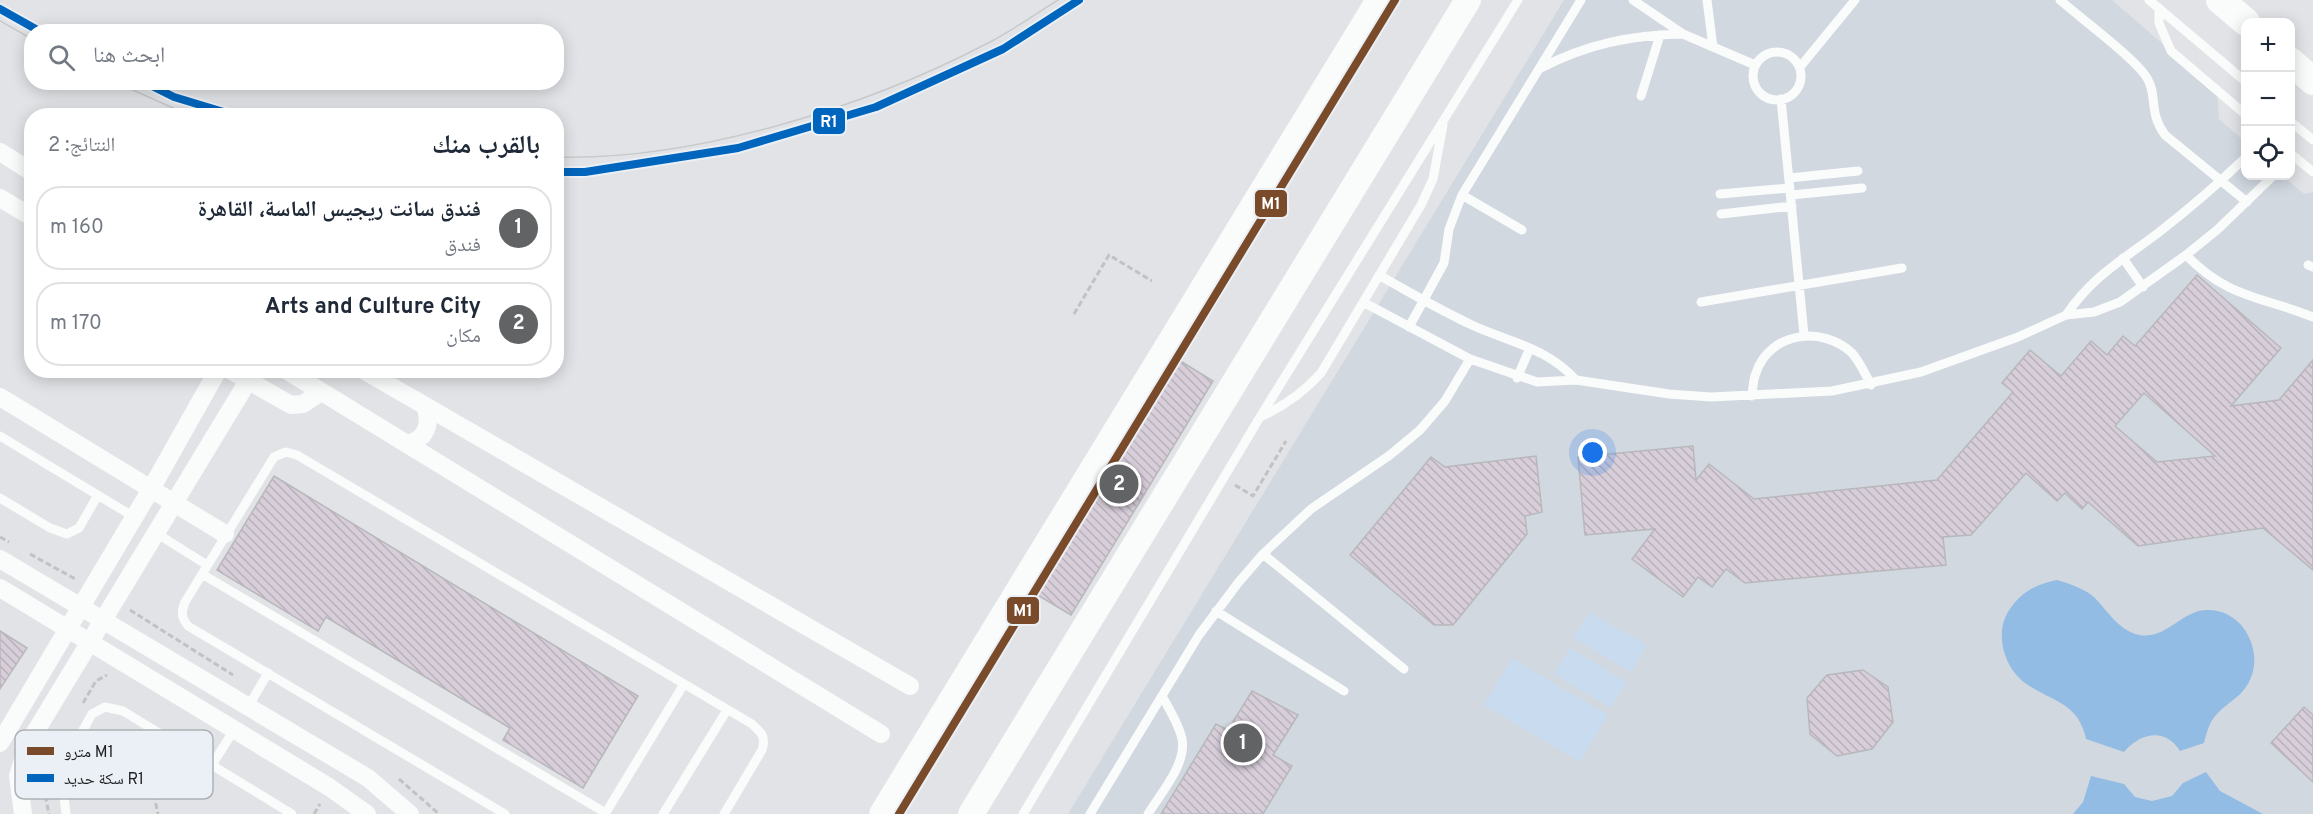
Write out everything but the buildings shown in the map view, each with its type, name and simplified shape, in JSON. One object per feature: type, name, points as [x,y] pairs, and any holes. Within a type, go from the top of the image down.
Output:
[{"type":"main road","points":[[2220,0],[2241,18]]},
{"type":"main road","points":[[2295,65],[2313,81]]},
{"type":"street","points":[[882,814],[1378,0]]},
{"type":"street","points":[[971,814],[1468,0]]},
{"type":"street","points":[[0,152],[24,167]]},
{"type":"street","points":[[0,198],[24,212]]},
{"type":"street","points":[[0,743],[135,518],[213,378]]},
{"type":"street","points":[[243,378],[295,406],[321,392]]},
{"type":"street","points":[[299,378],[881,734]]},
{"type":"street","points":[[376,378],[426,409],[910,686]]},
{"type":"street","points":[[37,730],[248,381]]},
{"type":"street","points":[[0,398],[225,534]]},
{"type":"street","points":[[408,444],[415,442],[426,431],[429,416],[426,409]]},
{"type":"street","points":[[0,559],[368,778],[410,814]]},
{"type":"street","points":[[0,588],[330,787],[367,814]]},
{"type":"street","points":[[21,799],[23,814]]},
{"type":"lane","points":[[1023,814],[1260,417],[1518,0]]},
{"type":"lane","points":[[1409,327],[1444,262],[1449,229],[1461,195],[1581,0]]},
{"type":"lane","points":[[1633,0],[1683,34],[1755,65]]},
{"type":"lane","points":[[1707,0],[1713,47]]},
{"type":"lane","points":[[1800,67],[1854,2],[1864,0]]},
{"type":"lane","points":[[2060,0],[2142,71],[2151,88],[2153,111],[2157,124],[2165,135],[2247,202]]},
{"type":"lane","points":[[2149,0],[2241,78]]},
{"type":"lane","points":[[2159,8],[2161,31],[2170,51],[2241,111]]},
{"type":"lane","points":[[1539,69],[1593,45],[1621,38],[1683,34]]},
{"type":"lane","points":[[1641,96],[1660,35]]},
{"type":"lane","points":[[1774,51],[1790,54],[1800,67],[1801,82],[1797,90],[1781,99],[1768,99],[1756,88],[1753,81],[1755,65],[1766,54],[1774,51]]},
{"type":"lane","points":[[1781,99],[1804,335]]},
{"type":"lane","points":[[1260,417],[1283,407],[1304,392],[1321,373],[1421,205],[1433,179],[1443,122]]},
{"type":"lane","points":[[2295,125],[2313,140]]},
{"type":"lane","points":[[2295,158],[2313,172]]},
{"type":"lane","points":[[2066,315],[2081,293],[2101,274],[2181,215],[2241,162]]},
{"type":"lane","points":[[1790,187],[1858,171]]},
{"type":"lane","points":[[1363,302],[1470,359],[1517,378],[1537,382],[1576,380],[1669,394],[1752,396],[1792,395],[1871,385],[1970,356],[2066,315],[2094,312],[2120,302],[2186,255],[2269,180]]},
{"type":"lane","points":[[1720,194],[1790,187],[1862,188]]},
{"type":"lane","points":[[1461,195],[1522,230]]},
{"type":"lane","points":[[1721,214],[1792,207]]},
{"type":"lane","points":[[2186,255],[2216,282],[2237,292],[2313,317]]},
{"type":"lane","points":[[2123,258],[2143,287]]},
{"type":"lane","points":[[1701,302],[1902,268]]},
{"type":"lane","points":[[1379,275],[1476,327],[1547,354],[1576,380]]},
{"type":"lane","points":[[1752,396],[1755,373],[1763,358],[1782,343],[1804,335],[1818,335],[1842,345],[1861,365],[1871,385]]},
{"type":"lane","points":[[1517,378],[1530,348]]},
{"type":"lane","points":[[1090,814],[1216,611],[1263,554],[1311,509],[1390,455],[1420,430],[1445,401],[1470,359]]},
{"type":"lane","points":[[0,436],[135,518]]},
{"type":"lane","points":[[505,814],[188,626],[184,620],[182,609],[204,569],[268,463],[279,454],[292,453],[752,724],[762,733],[765,741],[724,814]]},
{"type":"lane","points":[[0,498],[50,528],[67,534],[79,528],[98,495]]},
{"type":"lane","points":[[156,533],[204,569],[605,814],[684,684]]},
{"type":"lane","points":[[1263,554],[1404,669]]},
{"type":"lane","points":[[1216,611],[1344,691]]},
{"type":"lane","points":[[248,706],[268,673]]},
{"type":"lane","points":[[1148,814],[1179,762],[1183,748],[1181,734],[1162,696]]},
{"type":"lane","points":[[83,730],[92,714],[105,707],[123,711],[154,730]]},
{"type":"lane","points":[[663,814],[728,710]]},
{"type":"lane","points":[[213,763],[234,730]]},
{"type":"lane","points":[[213,766],[292,814]]},
{"type":"lane","points":[[64,799],[66,814]]},
{"type":"path","points":[[1074,314],[1109,255],[1152,281]]},
{"type":"path","points":[[1223,479],[1253,496],[1286,441]]},
{"type":"path","points":[[155,799],[158,814]]},
{"type":"shaded area","points":[[1564,0],[2112,0],[2217,91],[2219,119],[2241,138],[2241,180],[2288,180],[2304,194],[2313,192],[2313,814],[1068,814]]},
{"type":"shaded area","points":[[1589,612],[1647,645],[1631,672],[1573,638]]},
{"type":"shaded area","points":[[1570,648],[1627,682],[1611,708],[1554,674]]},
{"type":"shaded area","points":[[1512,658],[1608,715],[1580,762],[1484,705]]},
{"type":"water","points":[[2057,580],[2090,594],[2119,624],[2139,635],[2157,633],[2189,615],[2206,610],[2226,614],[2242,626],[2252,644],[2253,671],[2245,688],[2212,720],[2204,743],[2180,751],[2167,738],[2152,735],[2137,740],[2124,752],[2086,739],[2083,727],[2071,711],[2020,679],[2013,671],[2004,652],[2002,631],[2004,621],[2012,605],[2023,595],[2035,587]]},
{"type":"water","points":[[2206,772],[2220,791],[2263,814],[2073,814],[2083,802],[2091,776],[2124,784],[2135,797],[2152,801],[2172,796],[2183,783]]},
{"type":"tram line","points":[[564,157],[609,156],[665,150],[721,140],[778,126],[834,108],[940,66],[1015,28],[1058,0]]},
{"type":"tram line","points":[[564,172],[585,172],[738,148],[876,107],[1003,49],[1079,0]]},
{"type":"tram line","points":[[0,9],[27,24]]},
{"type":"tram line","points":[[0,21],[24,34]]},
{"type":"tram line","points":[[133,90],[173,108]]},
{"type":"tram line","points":[[160,90],[174,97],[210,108]]},
{"type":"metro line","name":"M1","points":[[899,814],[1395,0]]},
{"type":"rail line","name":"R1","points":[[564,172],[585,172],[738,148],[876,107],[1003,49],[1079,0]]},
{"type":"rail line","name":"R1","points":[[0,9],[27,24]]},
{"type":"rail line","name":"R1","points":[[160,90],[174,97],[210,108]]},
{"type":"place","name":"Arts and Culture City","points":[[1119,484]]},
{"type":"place","name":"فندق سانت ريجيس الماسة، القاهرة","points":[[1243,743]]}]
